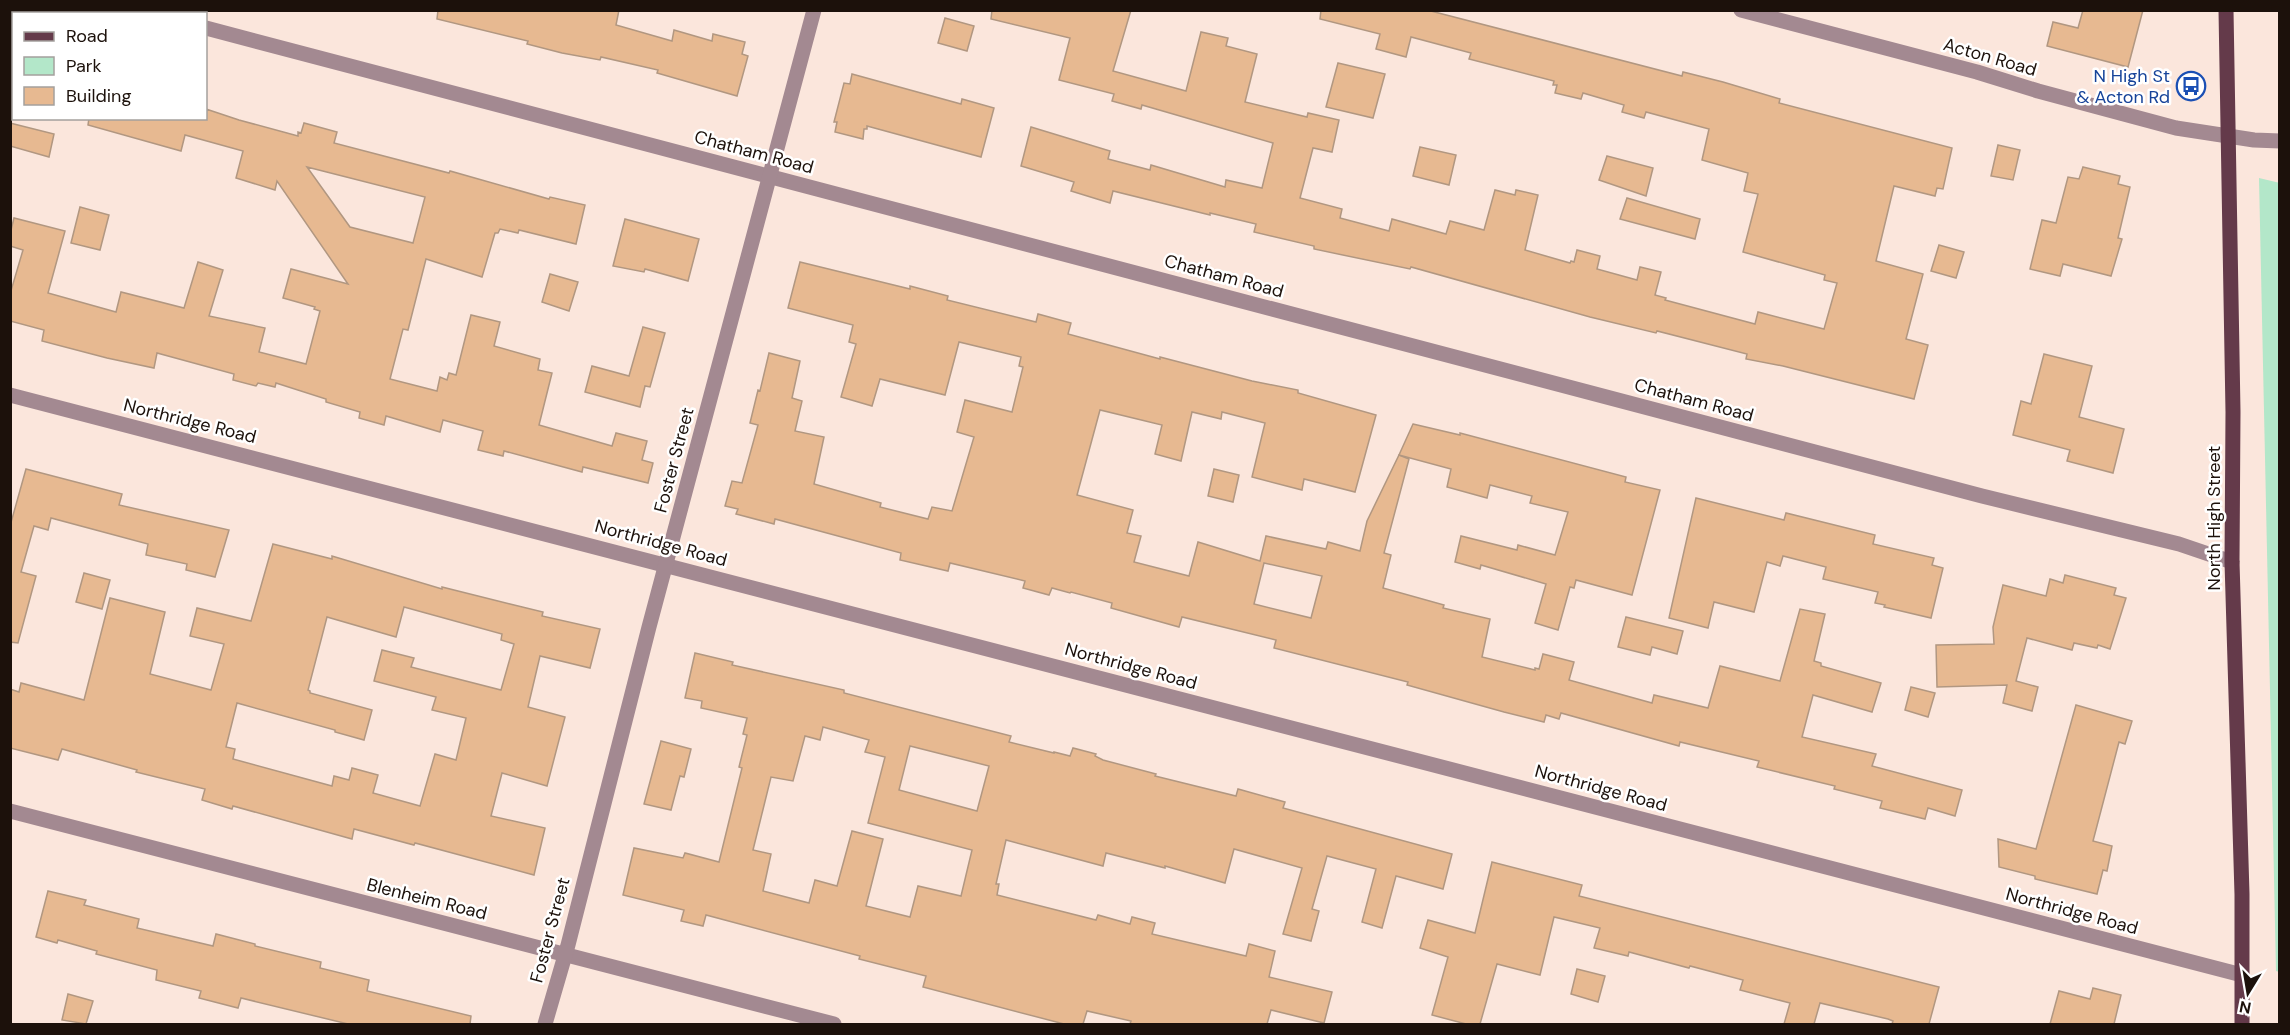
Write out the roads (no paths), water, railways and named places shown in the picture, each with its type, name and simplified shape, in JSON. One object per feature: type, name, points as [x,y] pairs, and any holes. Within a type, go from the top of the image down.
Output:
[{"type":"main road","name":"North High Street","points":[[2226,10],[2233,412],[2232,562],[2242,894],[2242,1024]]},
{"type":"street","name":"Foster Street","points":[[545,1024],[814,10]]},
{"type":"street","name":"Acton Road","points":[[1741,10],[1977,72],[2176,128],[2228,137],[2280,141]]},
{"type":"street","name":"Chatham Road","points":[[207,28],[1982,496],[2180,544],[2232,562]]},
{"type":"street","name":"Northridge Road","points":[[10,395],[2242,975]]},
{"type":"street","name":"Blenheim Road","points":[[10,811],[834,1024]]},
{"type":"place","name":"N High St & Acton Rd","points":[[2191,86]]}]
